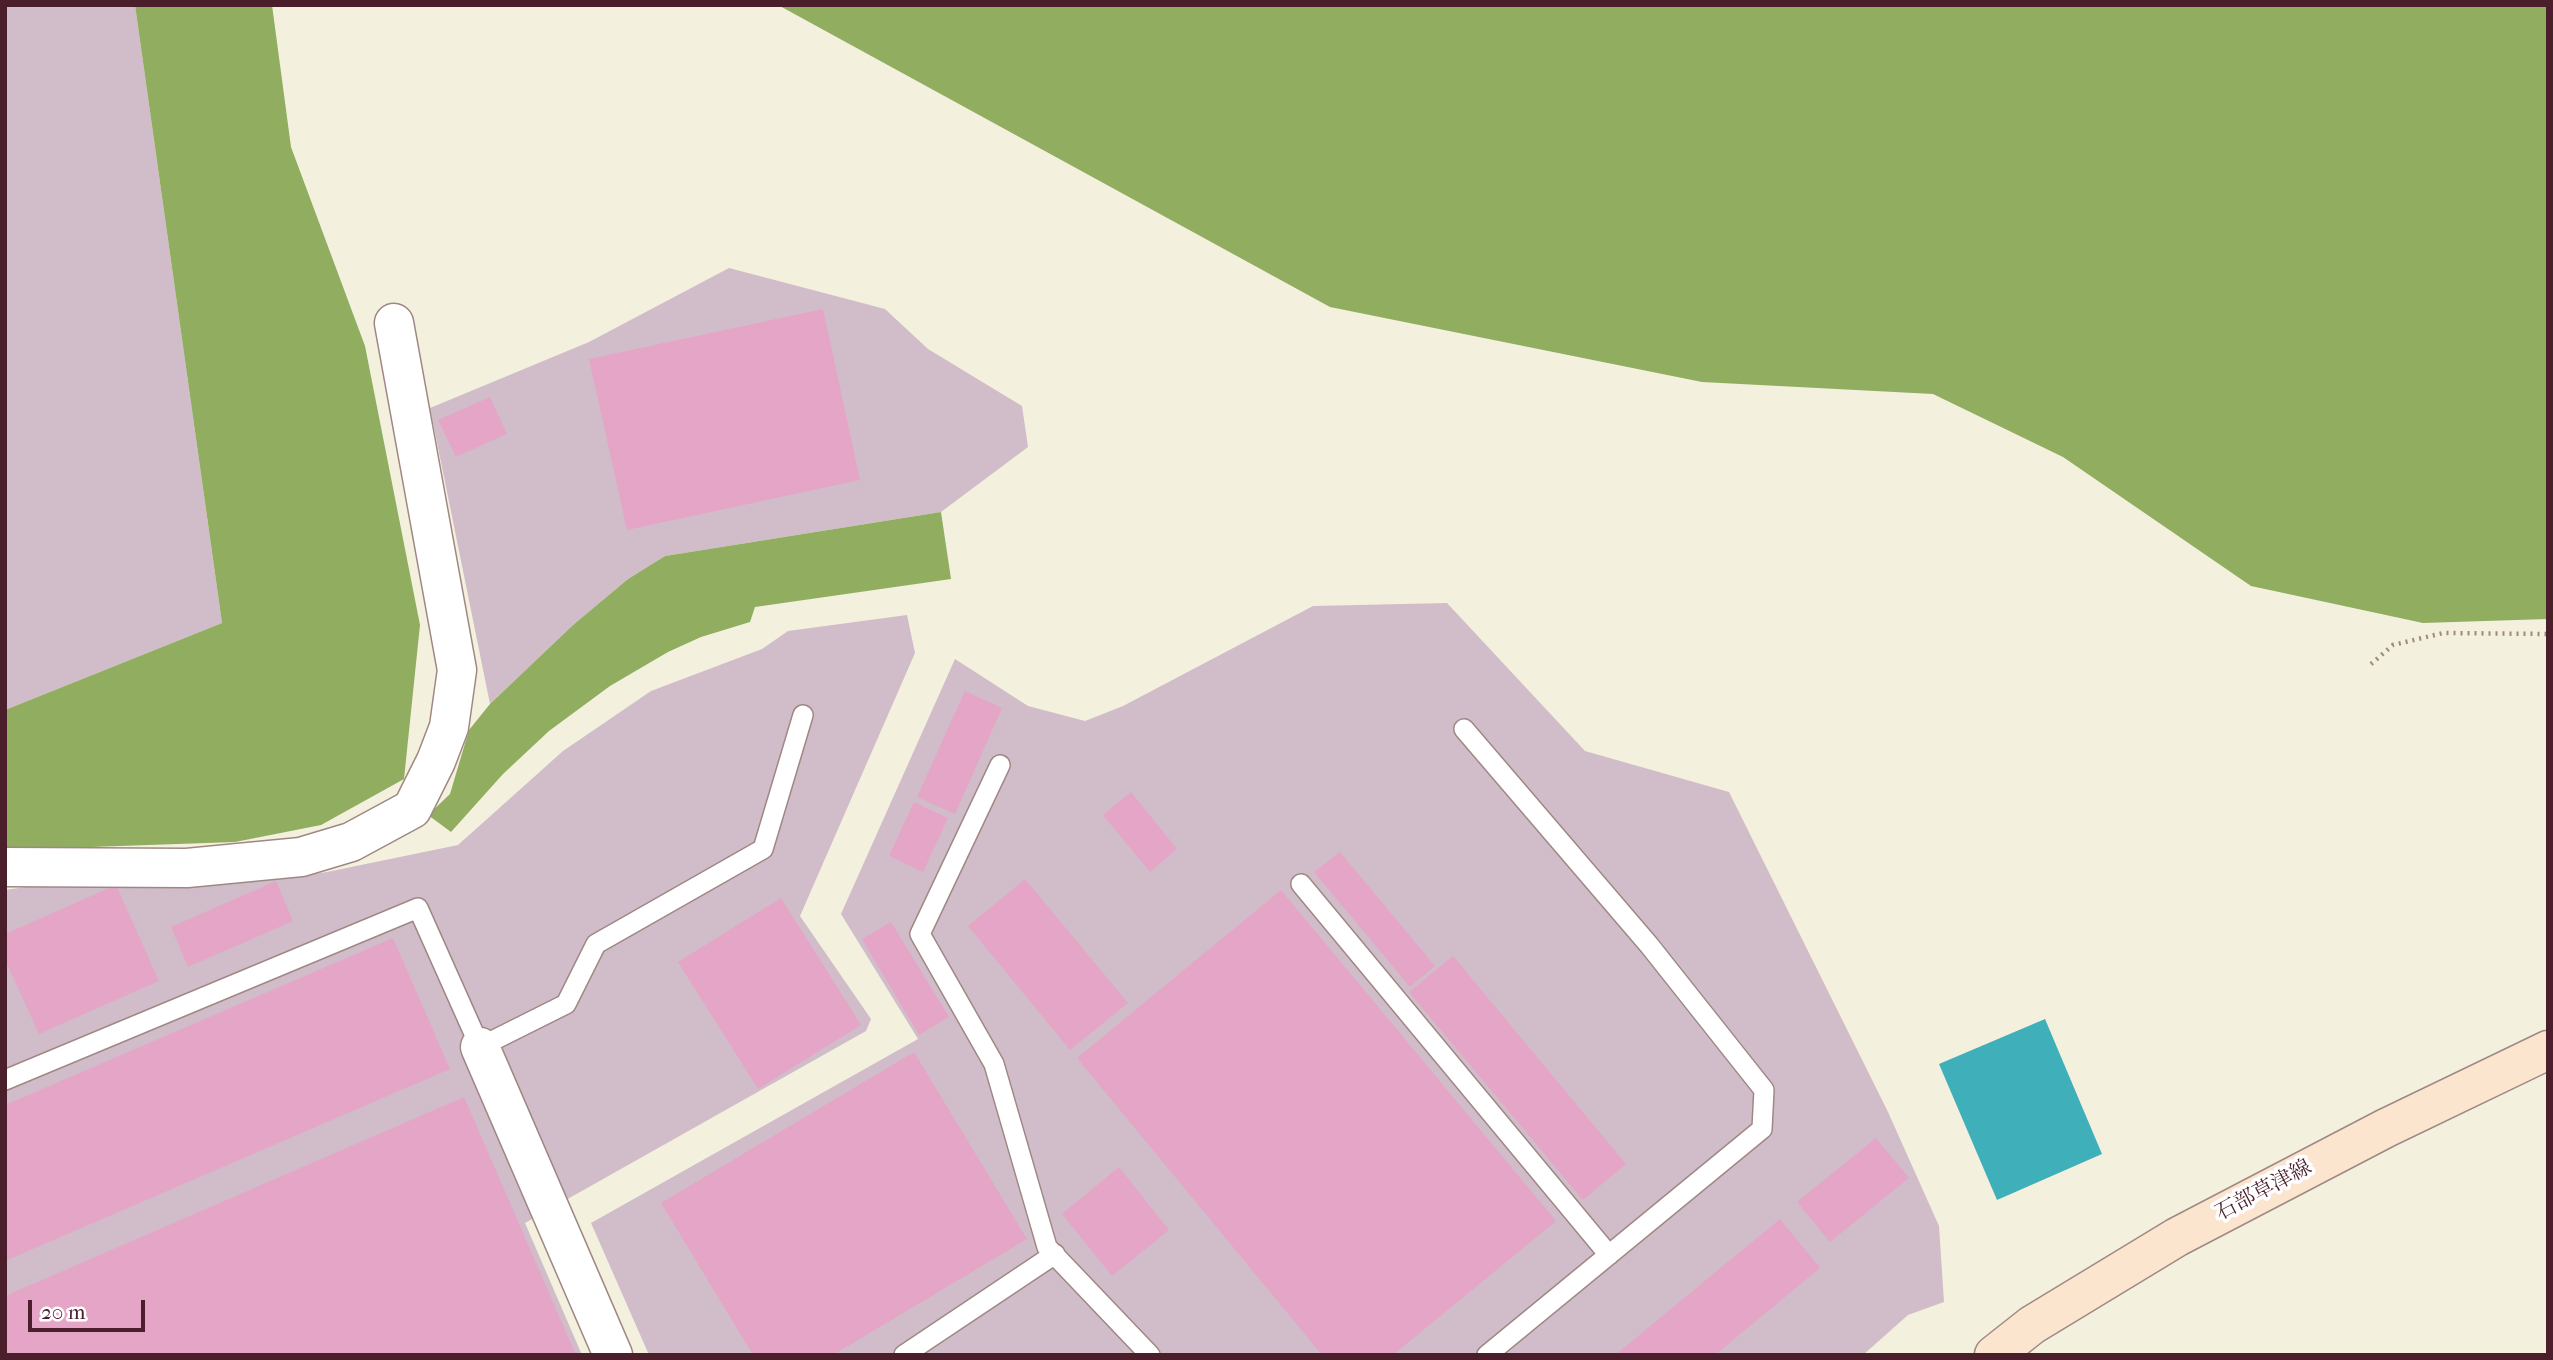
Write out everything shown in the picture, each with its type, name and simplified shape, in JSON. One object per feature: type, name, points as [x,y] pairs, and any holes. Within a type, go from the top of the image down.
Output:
[{"type":"main road","name":"石部草津線","points":[[1994,1355],[2032,1325],[2177,1237],[2385,1128],[2548,1050]]},
{"type":"street","points":[[5,867],[187,867],[301,857],[351,842],[412,809],[436,761],[449,727],[457,670],[394,323]]},
{"type":"street","points":[[480,1047],[613,1355]]},
{"type":"lane","points":[[5,1080],[418,908],[480,1047],[566,1004],[596,944],[763,849],[803,715]]},
{"type":"lane","points":[[1464,729],[1649,945],[1764,1090],[1762,1129],[1487,1355]]},
{"type":"lane","points":[[1000,765],[920,934],[994,1064],[1048,1247],[1150,1355]]},
{"type":"lane","points":[[1301,884],[1609,1255]]},
{"type":"lane","points":[[904,1355],[1055,1254]]},
{"type":"path","points":[[2371,664],[2393,645],[2443,633],[2548,634]]},
{"type":"shaded area","points":[[5,5],[135,5],[222,623],[5,710]]},
{"type":"shaded area","points":[[729,268],[885,309],[928,349],[1022,406],[1028,447],[941,512],[665,556],[628,579],[573,625],[490,704],[430,408],[589,342]]},
{"type":"shaded area","points":[[1447,603],[1585,751],[1729,792],[1888,1112],[1939,1226],[1944,1302],[1908,1315],[1863,1355],[649,1355],[591,1223],[918,1039],[841,914],[955,659],[1028,706],[1085,721],[1123,706],[1313,606]]},
{"type":"shaded area","points":[[907,615],[915,653],[800,916],[871,1019],[866,1031],[525,1223],[582,1355],[5,1355],[5,890],[59,882],[186,885],[265,881],[327,872],[458,845],[563,751],[651,691],[762,649],[788,631]]},
{"type":"green space","points":[[135,5],[272,5],[291,147],[365,346],[420,625],[404,779],[321,825],[235,842],[5,850],[5,710],[222,623]]},
{"type":"green space","points":[[778,5],[2548,5],[2548,619],[2423,623],[2251,586],[2063,457],[1933,394],[1702,382],[1330,307]]},
{"type":"green space","points":[[941,512],[951,579],[755,607],[750,622],[701,637],[668,652],[610,686],[549,731],[503,774],[451,832],[428,815],[450,794],[469,730],[490,704],[573,625],[628,579],[665,556]]},
{"type":"water","points":[[2045,1019],[2102,1154],[1997,1200],[1939,1064]]},
{"type":"building","points":[[823,309],[860,480],[627,530],[589,359]]},
{"type":"building","points":[[490,397],[507,434],[456,457],[438,420]]},
{"type":"building","points":[[965,691],[1002,708],[955,814],[917,797]]},
{"type":"building","points":[[1131,792],[1177,849],[1150,872],[1103,815]]},
{"type":"building","points":[[914,802],[948,818],[923,872],[889,856]]},
{"type":"building","points":[[1340,852],[1435,966],[1410,987],[1314,872]]},
{"type":"building","points":[[1025,879],[1128,1003],[1070,1050],[968,926]]},
{"type":"building","points":[[276,881],[293,921],[188,967],[171,927]]},
{"type":"building","points":[[116,885],[159,981],[39,1034],[5,960],[5,934]]},
{"type":"building","points":[[1281,890],[1556,1221],[1393,1355],[1322,1355],[1077,1058]]},
{"type":"building","points":[[781,898],[861,1025],[758,1089],[678,962]]},
{"type":"building","points":[[891,922],[949,1017],[919,1035],[862,939]]},
{"type":"building","points":[[393,938],[450,1069],[5,1261],[5,1105]]},
{"type":"building","points":[[1453,956],[1626,1164],[1583,1200],[1409,992]]},
{"type":"building","points":[[914,1052],[1027,1239],[833,1355],[753,1355],[661,1203]]},
{"type":"building","points":[[464,1097],[576,1355],[5,1355],[5,1296]]},
{"type":"building","points":[[1876,1138],[1909,1178],[1830,1242],[1797,1202]]},
{"type":"building","points":[[1119,1167],[1169,1230],[1112,1276],[1062,1214]]},
{"type":"building","points":[[1780,1219],[1820,1268],[1715,1355],[1615,1355]]}]
